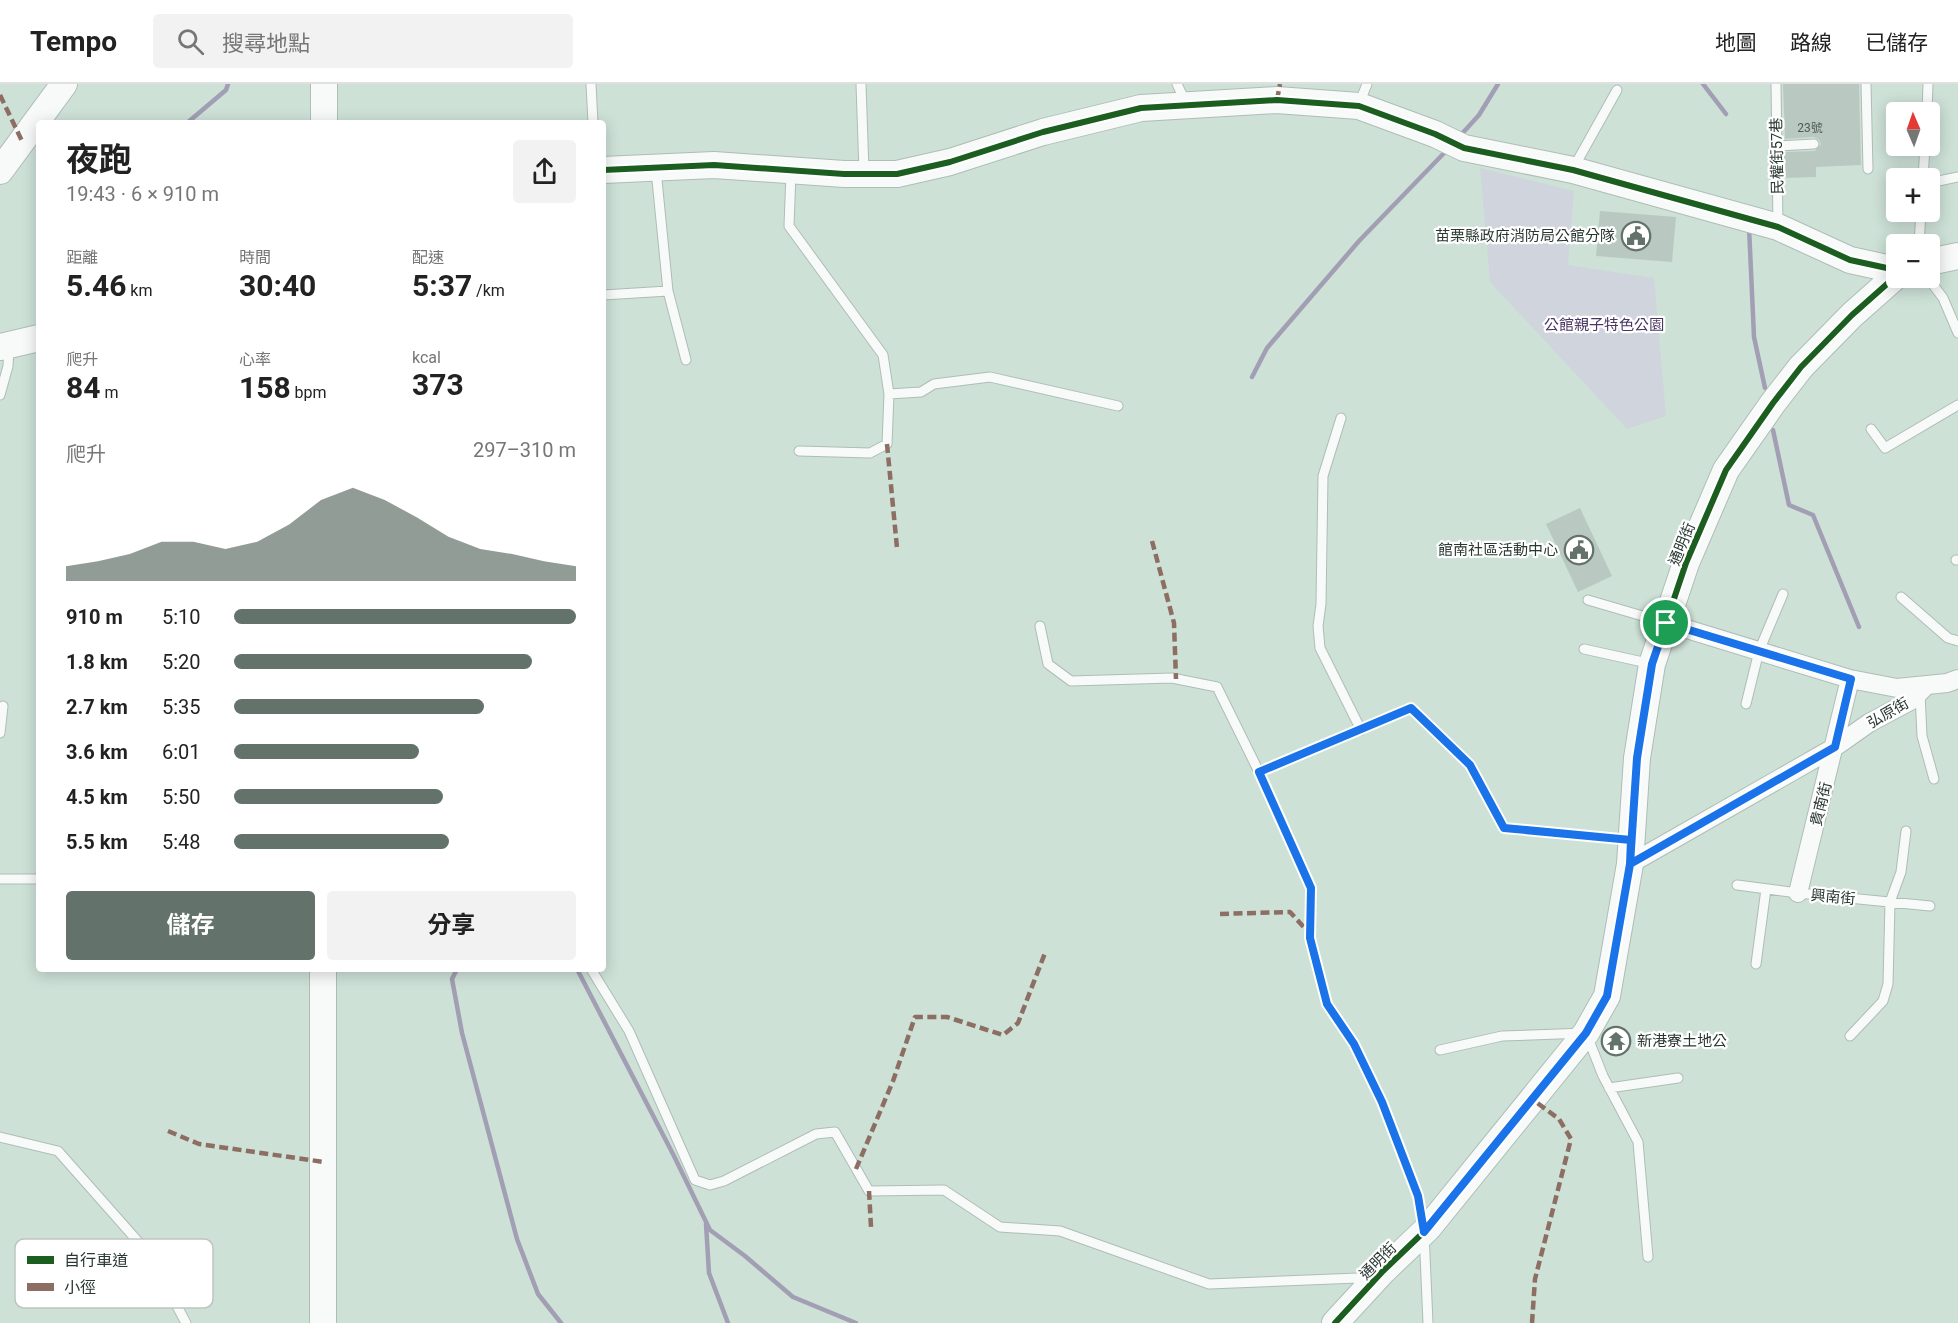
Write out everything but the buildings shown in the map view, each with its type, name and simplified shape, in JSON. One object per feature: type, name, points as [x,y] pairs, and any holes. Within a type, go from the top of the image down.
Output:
[{"type":"street","points":[[38,120],[64,84]]},
{"type":"street","points":[[324,84],[324,120]]},
{"type":"street","points":[[606,170],[714,165],[897,174],[950,162],[1043,132],[1141,108],[1182,95],[1277,100],[1363,95],[1464,148],[1573,170],[1778,227],[1850,260],[1886,268]]},
{"type":"street","points":[[0,171],[36,122]]},
{"type":"street","points":[[1940,260],[1958,256]]},
{"type":"street","name":"通明街","points":[[1335,1323],[1371,1283],[1424,1232],[1586,1033],[1607,996],[1630,852],[1637,758],[1652,664],[1686,563],[1726,470],[1773,403],[1801,367],[1852,315],[1886,285]]},
{"type":"street","points":[[5,346],[36,339]]},
{"type":"street","points":[[1666,623],[1851,679],[1897,688],[1923,689],[1958,679]]},
{"type":"street","name":"貴南街","points":[[1798,893],[1851,679]]},
{"type":"street","name":"弘原街","points":[[1630,852],[1835,747],[1869,723],[1912,700],[1923,689]]},
{"type":"street","points":[[323,972],[323,1323]]},
{"type":"lane","points":[[591,84],[593,120]]},
{"type":"lane","points":[[861,84],[864,174]]},
{"type":"lane","name":"民權街57巷","points":[[1776,84],[1778,227]]},
{"type":"lane","points":[[1866,84],[1868,169]]},
{"type":"lane","points":[[1927,102],[1928,84]]},
{"type":"lane","points":[[1573,170],[1617,90]]},
{"type":"lane","points":[[1778,146],[1814,144]]},
{"type":"lane","points":[[656,168],[669,291],[686,360]]},
{"type":"lane","points":[[792,170],[789,226],[883,355],[889,394],[888,444],[870,453],[798,451]]},
{"type":"lane","points":[[1940,181],[1958,177]]},
{"type":"lane","points":[[1936,288],[1943,298],[1958,333]]},
{"type":"lane","points":[[606,295],[669,291]]},
{"type":"lane","points":[[0,395],[8,366],[5,346]]},
{"type":"lane","points":[[889,394],[921,392],[934,384],[990,377],[1118,405]]},
{"type":"lane","points":[[1871,429],[1885,448],[1958,405]]},
{"type":"lane","points":[[1341,418],[1323,476],[1321,604],[1318,626],[1320,648],[1361,730]]},
{"type":"lane","points":[[1746,704],[1759,651],[1783,594]]},
{"type":"lane","points":[[1901,597],[1948,638],[1958,641]]},
{"type":"lane","points":[[1588,600],[1666,623]]},
{"type":"lane","points":[[1040,626],[1048,664],[1071,681],[1172,678],[1218,687],[1311,888],[1310,938],[1327,1004],[1354,1044],[1382,1102],[1418,1196],[1424,1232],[1428,1323]]},
{"type":"lane","points":[[1584,650],[1652,664]]},
{"type":"lane","points":[[1923,689],[1922,736],[1934,779]]},
{"type":"lane","points":[[0,733],[3,706]]},
{"type":"lane","points":[[1259,772],[1411,708],[1470,765],[1504,828],[1630,852]]},
{"type":"lane","points":[[1850,1036],[1883,1001],[1887,984],[1890,902],[1901,872],[1906,831]]},
{"type":"lane","points":[[0,879],[36,879]]},
{"type":"lane","name":"興南街","points":[[1737,885],[1930,906]]},
{"type":"lane","points":[[1756,964],[1766,889]]},
{"type":"lane","points":[[593,972],[629,1031],[695,1180],[710,1185],[724,1181],[816,1134],[835,1132],[869,1191],[944,1190],[1000,1227],[1060,1231],[1209,1284],[1358,1278],[1371,1283]]},
{"type":"lane","points":[[1440,1050],[1502,1036],[1586,1033],[1609,1088],[1638,1142],[1648,1257]]},
{"type":"lane","points":[[1609,1088],[1678,1078]]},
{"type":"lane","points":[[0,1137],[58,1151],[136,1239]]},
{"type":"lane","points":[[178,1308],[186,1323]]},
{"type":"green space","name":"公館親子特色公園","points":[[1480,168],[1574,191],[1568,265],[1654,278],[1666,416],[1627,429],[1490,282]]},
{"type":"waterway","points":[[191,120],[226,90],[228,84]]},
{"type":"waterway","points":[[1459,137],[1479,115],[1498,84]]},
{"type":"waterway","points":[[1703,84],[1726,114]]},
{"type":"waterway","points":[[1252,377],[1267,348],[1359,241],[1447,150]]},
{"type":"waterway","points":[[1749,227],[1754,337],[1765,388]]},
{"type":"waterway","points":[[1773,430],[1789,505],[1813,515],[1859,627]]},
{"type":"waterway","points":[[456,972],[452,979],[462,1033],[517,1239],[538,1294],[561,1323]]},
{"type":"waterway","points":[[579,972],[710,1230],[793,1297],[856,1323]]},
{"type":"waterway","points":[[706,1224],[709,1273],[728,1323]]},
{"type":"marked path","points":[[1277,100],[1280,84]]},
{"type":"marked path","points":[[0,95],[22,141]]},
{"type":"marked path","points":[[887,444],[897,548]]},
{"type":"marked path","points":[[1152,541],[1174,623],[1176,679]]},
{"type":"marked path","points":[[1220,914],[1290,912],[1310,934]]},
{"type":"marked path","points":[[856,1169],[893,1081],[915,1017],[947,1017],[1003,1035],[1018,1023],[1045,953]]},
{"type":"marked path","points":[[1532,1099],[1559,1119],[1571,1139],[1535,1279],[1532,1323]]},
{"type":"marked path","points":[[168,1131],[199,1144],[324,1162]]},
{"type":"marked path","points":[[869,1191],[871,1227]]},
{"type":"cycle path","points":[[606,170],[714,165],[844,174],[897,174],[950,162],[1043,132],[1141,108],[1277,100],[1359,106],[1435,134],[1464,148],[1573,170],[1778,227],[1850,260],[1886,268]]},
{"type":"cycle path","points":[[1335,1323],[1383,1271],[1428,1228],[1586,1033],[1607,996],[1630,864],[1637,758],[1652,664],[1686,563],[1726,470],[1773,403],[1801,367],[1852,315],[1886,285]]},
{"type":"place","name":"苗栗縣政府消防局公館分隊","points":[[1636,236]]},
{"type":"place","name":"館南社區活動中心","points":[[1579,550]]},
{"type":"place","name":"新港寮土地公","points":[[1616,1041]]},
{"type":"route","points":[[1666,623],[1652,664],[1637,758],[1630,864],[1607,996],[1586,1033],[1424,1232],[1418,1196],[1382,1102],[1354,1044],[1327,1004],[1310,938],[1311,888],[1259,772],[1411,708],[1470,765],[1504,828],[1631,840],[1630,864],[1835,747],[1851,679],[1666,623]]}]
